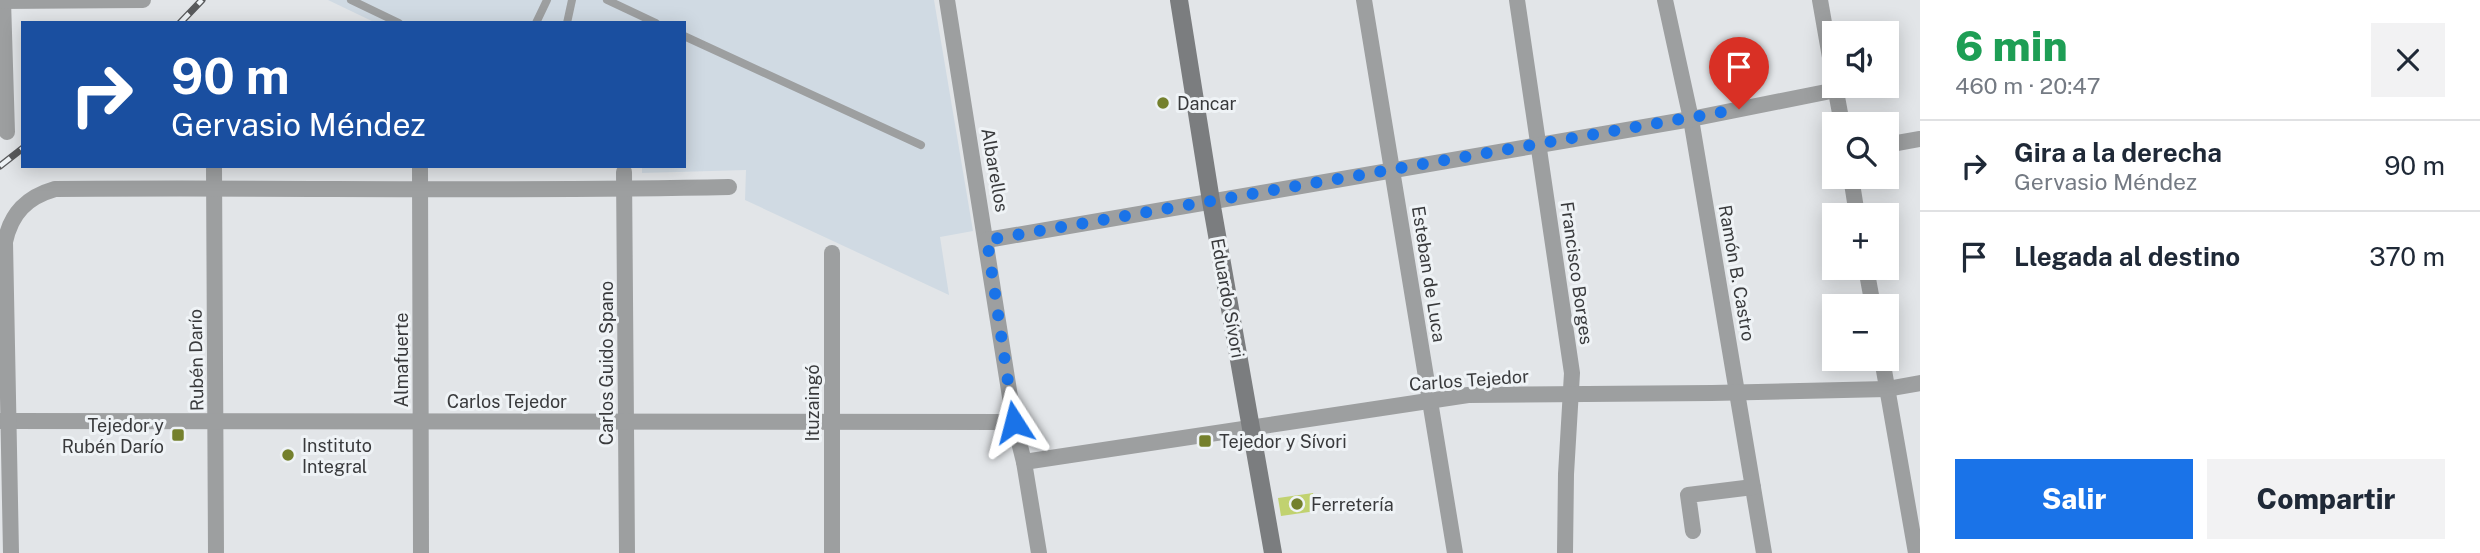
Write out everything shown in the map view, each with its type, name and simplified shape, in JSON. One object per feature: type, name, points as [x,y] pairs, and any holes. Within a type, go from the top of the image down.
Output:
[{"type":"street","points":[[7,132],[2,1],[143,0]]},
{"type":"street","name":"Albarellos","points":[[950,0],[1014,422],[1024,462],[1039,553]]},
{"type":"street","name":"Eduardo Sívori","points":[[1179,0],[1210,201],[1273,553]]},
{"type":"street","name":"Esteban de Luca","points":[[1364,0],[1455,553]]},
{"type":"street","name":"Francisco Borges","points":[[1517,0],[1572,373],[1565,553]]},
{"type":"street","name":"Ramón B. Castro","points":[[1665,0],[1691,119],[1764,553]]},
{"type":"street","points":[[1820,0],[1824,21]]},
{"type":"street","points":[[987,240],[1691,119],[1822,88]]},
{"type":"street","points":[[1899,143],[1920,139]]},
{"type":"street","name":"Rubén Darío","points":[[214,168],[216,553]]},
{"type":"street","name":"Almafuerte","points":[[420,168],[421,553]]},
{"type":"street","name":"Carlos Guido Spano","points":[[624,172],[627,553]]},
{"type":"street","points":[[11,553],[4,421],[5,242],[15,215],[27,201],[42,193],[55,189],[420,191],[729,187]]},
{"type":"street","name":"Ituzaingó","points":[[832,253],[832,553]]},
{"type":"street","points":[[1884,371],[1916,553]]},
{"type":"street","name":"Carlos Tejedor","points":[[1024,462],[1468,395],[1887,389],[1920,383]]},
{"type":"street","name":"Carlos Tejedor","points":[[4,421],[1014,422]]},
{"type":"street","points":[[1693,530],[1688,495],[1753,487]]},
{"type":"lane","points":[[351,0],[395,21]]},
{"type":"lane","points":[[537,21],[547,0]]},
{"type":"lane","points":[[567,21],[572,0]]},
{"type":"lane","points":[[607,0],[652,21]]},
{"type":"lane","points":[[686,37],[920,145]]},
{"type":"shaded area","points":[[328,0],[934,0],[973,231],[940,237],[949,295],[745,200],[746,170],[642,173],[642,168],[686,168],[686,21],[372,21]]},
{"type":"building","name":"Ferretería","points":[[1313,493],[1316,511],[1281,516],[1278,498]]},
{"type":"railway","points":[[182,21],[202,0]]},
{"type":"railway","points":[[0,166],[21,150]]},
{"type":"place","name":"Dancar","points":[[1163,103]]},
{"type":"place","name":"Tejedor y Rubén Darío","points":[[178,435]]},
{"type":"place","name":"Tejedor y Sívori","points":[[1205,441]]},
{"type":"place","name":"Instituto Integral","points":[[288,455]]},
{"type":"place","name":"Ferretería","points":[[1297,504]]},
{"type":"route","points":[[1014,422],[987,240],[1739,109]]}]
